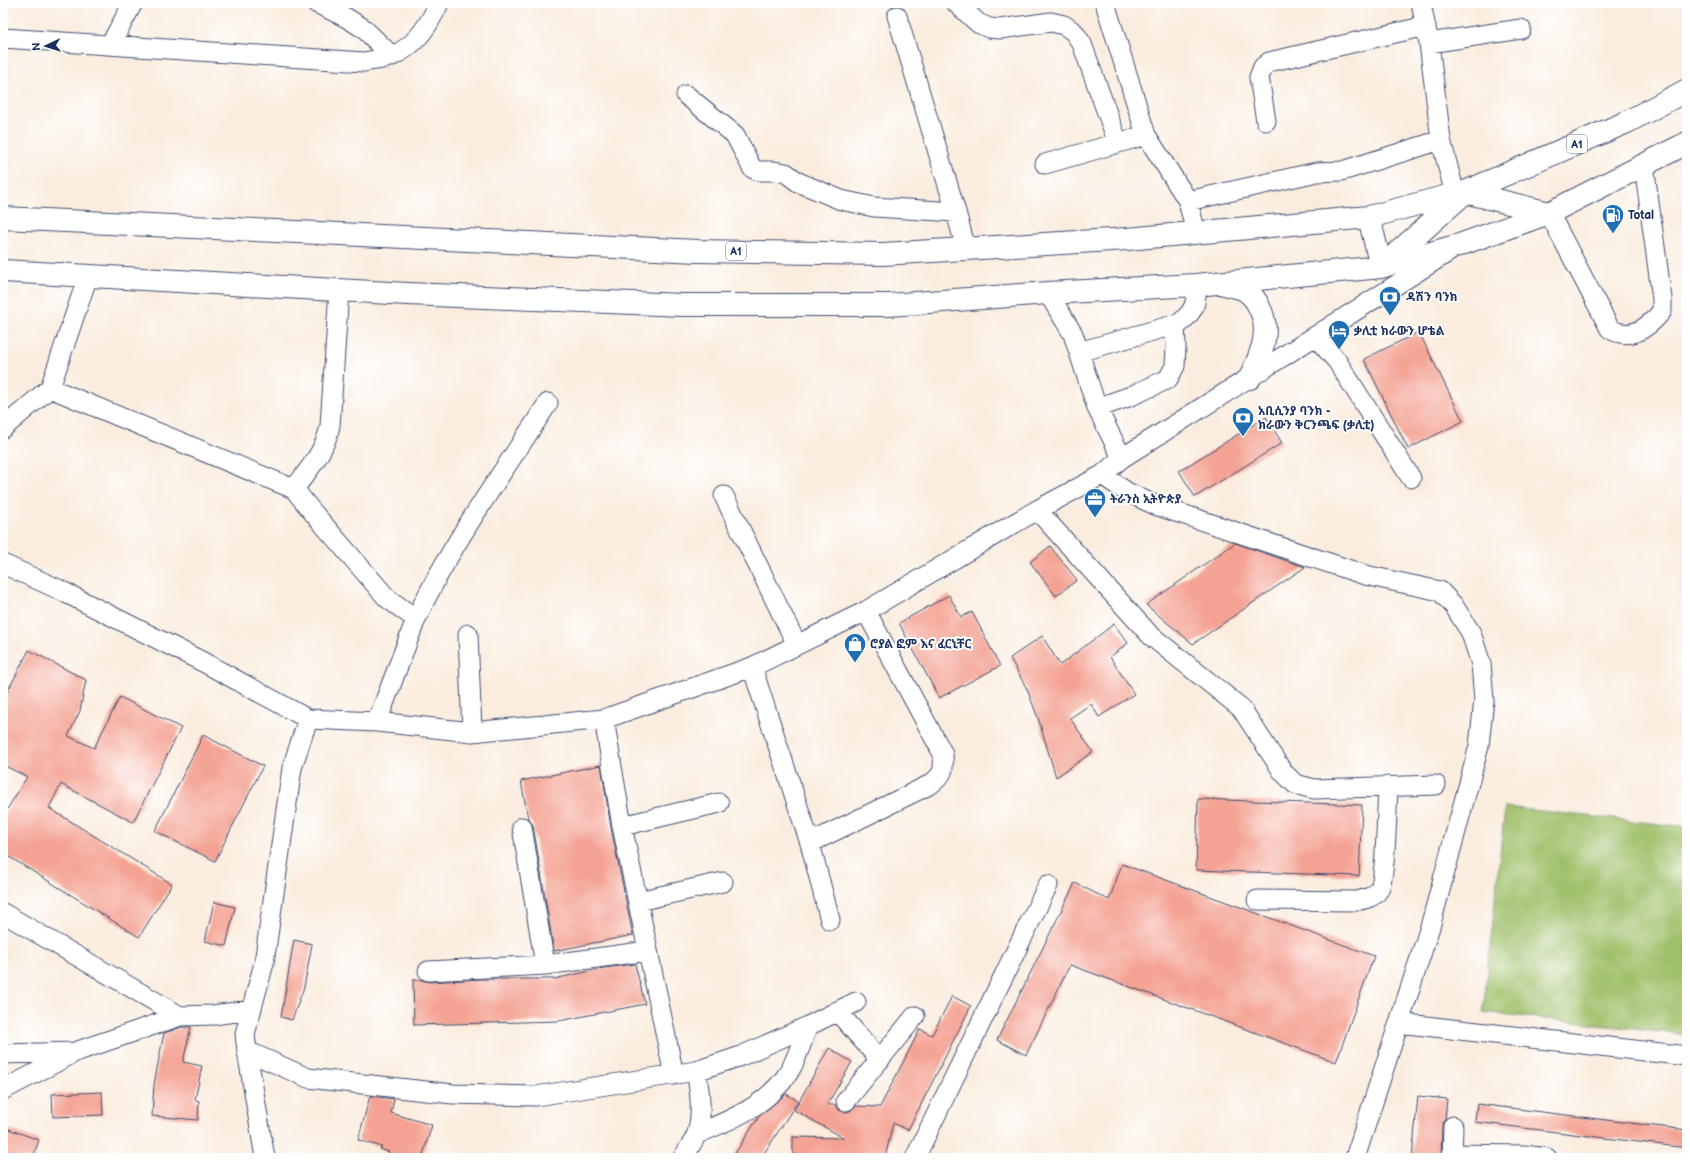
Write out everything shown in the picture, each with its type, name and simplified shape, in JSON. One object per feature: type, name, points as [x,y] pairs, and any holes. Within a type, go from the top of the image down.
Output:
[{"type":"main road","name":"A1","points":[[3,218],[698,251],[883,254],[1127,239],[1369,217],[1460,193],[1627,122],[1687,90]]},
{"type":"main road","points":[[3,271],[339,290],[683,305],[889,305],[1048,293],[1196,285],[1381,267],[1459,245],[1549,213],[1687,143]]},
{"type":"main road","name":"A1","points":[[1460,193],[1549,213]]},
{"type":"main road","name":"A1","points":[[1381,267],[1460,193]]},
{"type":"main road","points":[[1369,217],[1381,267]]},
{"type":"main road","points":[[1221,283],[1244,290],[1254,297],[1264,316],[1266,329],[1264,346],[1250,378]]},
{"type":"street","points":[[110,45],[133,3]]},
{"type":"street","points":[[316,3],[345,17],[363,28],[392,56]]},
{"type":"street","points":[[3,38],[364,62],[392,56],[412,44],[430,24],[440,3]]},
{"type":"street","points":[[956,3],[978,23],[989,28],[1000,29],[1051,22],[1064,25],[1074,32],[1082,44],[1118,143]]},
{"type":"street","points":[[1105,3],[1146,135],[1188,201],[1196,233]]},
{"type":"street","points":[[1421,3],[1428,35],[1442,140],[1460,193]]},
{"type":"street","points":[[897,16],[966,249]]},
{"type":"street","points":[[1266,121],[1259,76],[1263,67],[1269,62],[1428,35],[1522,29]]},
{"type":"street","points":[[686,95],[735,135],[752,168],[758,171],[774,171],[786,174],[798,182],[841,200],[874,207],[956,212]]},
{"type":"street","points":[[1045,164],[1146,135]]},
{"type":"street","points":[[1188,201],[1317,172],[1342,171],[1442,140]]},
{"type":"street","points":[[1549,213],[1610,329],[1619,334],[1628,334],[1643,329],[1662,312],[1662,299],[1644,165]]},
{"type":"street","points":[[3,564],[58,589],[205,663],[308,719],[377,722],[472,732],[604,719],[752,666],[866,610],[1037,510],[1102,475],[1122,458],[1316,337],[1459,245]]},
{"type":"street","points":[[3,428],[50,388],[88,276]]},
{"type":"street","points":[[1079,352],[1180,324],[1192,313],[1197,296],[1196,285]]},
{"type":"street","points":[[294,489],[322,451],[328,438],[339,290]]},
{"type":"street","points":[[1048,293],[1073,334],[1097,408],[1122,458]]},
{"type":"street","points":[[1097,408],[1131,396],[1168,379],[1174,366],[1176,347],[1175,325]]},
{"type":"street","points":[[1316,337],[1337,361],[1411,478]]},
{"type":"street","points":[[50,388],[294,489],[387,598],[416,619]]},
{"type":"street","points":[[377,722],[416,619],[430,589],[447,558],[548,403]]},
{"type":"street","points":[[1102,475],[1127,492],[1155,505],[1365,575],[1440,591],[1454,606],[1471,633],[1480,664],[1484,700],[1479,746],[1430,927],[1355,1158]]},
{"type":"street","points":[[724,496],[797,645]]},
{"type":"street","points":[[1037,510],[1150,636],[1241,708],[1282,772],[1295,784],[1314,789],[1436,785]]},
{"type":"street","points":[[810,843],[931,784],[941,776],[943,754],[866,610]]},
{"type":"street","points":[[468,634],[472,732]]},
{"type":"street","points":[[752,666],[810,843],[830,920]]},
{"type":"street","points":[[265,1158],[245,1034],[264,963],[292,768],[308,719]]},
{"type":"street","points":[[604,719],[622,826],[674,1075]]},
{"type":"street","points":[[1257,900],[1356,901],[1370,898],[1380,890],[1383,872],[1388,786]]},
{"type":"street","points":[[622,826],[719,803]]},
{"type":"street","points":[[522,827],[545,965]]},
{"type":"street","points":[[638,901],[723,882]]},
{"type":"street","points":[[915,1158],[1048,884]]},
{"type":"street","points":[[3,913],[180,1016]]},
{"type":"street","points":[[428,971],[545,965],[648,951]]},
{"type":"street","points":[[247,1051],[308,1078],[453,1094],[536,1096],[696,1071],[742,1056],[856,1002]]},
{"type":"street","points":[[3,1090],[75,1052],[180,1016],[213,1016],[251,1010]]},
{"type":"street","points":[[837,1011],[880,1060]]},
{"type":"street","points":[[846,1101],[915,1016]]},
{"type":"street","points":[[1399,1023],[1687,1056]]},
{"type":"street","points":[[697,1134],[736,1117],[757,1104],[776,1087],[789,1072],[808,1026]]},
{"type":"street","points":[[3,1054],[75,1052]]},
{"type":"street","points":[[683,1158],[697,1134],[700,1092],[696,1071]]},
{"type":"street","points":[[1453,1126],[1452,1156],[1524,1155],[1547,1158]]},
{"type":"green space","points":[[1505,807],[1687,827],[1687,1035],[1483,1012]]},
{"type":"building","points":[[1419,332],[1463,421],[1408,449],[1364,359]]},
{"type":"building","points":[[1266,417],[1282,443],[1195,497],[1179,471]]},
{"type":"building","points":[[1235,543],[1305,567],[1193,644],[1146,605]]},
{"type":"building","points":[[1050,546],[1077,580],[1056,596],[1030,562]]},
{"type":"building","points":[[949,595],[961,617],[972,612],[1000,666],[939,698],[899,623]]},
{"type":"building","points":[[1114,624],[1128,643],[1110,657],[1134,694],[1099,717],[1091,704],[1070,718],[1093,752],[1056,777],[1038,718],[1027,689],[1010,658],[1042,636],[1060,665]]},
{"type":"building","points":[[29,650],[86,680],[80,711],[68,736],[94,748],[120,697],[181,728],[133,822],[61,784],[49,808],[172,884],[139,937],[3,853],[3,816],[27,777],[3,765],[3,700]]},
{"type":"building","points":[[203,735],[263,766],[215,861],[155,831]]},
{"type":"building","points":[[601,765],[611,828],[633,935],[554,951],[533,825],[528,818],[521,781]]},
{"type":"building","points":[[1198,799],[1362,805],[1359,876],[1196,870]]},
{"type":"building","points":[[1122,864],[1374,956],[1336,1062],[1070,965],[1026,1055],[997,1040],[1075,883],[1109,900]]},
{"type":"building","points":[[214,902],[235,907],[226,946],[205,941]]},
{"type":"building","points":[[294,940],[312,944],[304,987],[292,1020],[281,1017]]},
{"type":"building","points":[[635,964],[645,1004],[559,1021],[414,1025],[413,980],[429,982],[481,979],[554,979],[604,968]]},
{"type":"building","points":[[952,996],[971,1006],[908,1130],[893,1123],[885,1158],[793,1158],[793,1137],[844,1138],[794,1110],[829,1048],[852,1062],[827,1105],[836,1105],[839,1110],[845,1112],[850,1111],[856,1106],[880,1107],[920,1029],[932,1035]]},
{"type":"building","points":[[182,1027],[191,1027],[183,1062],[202,1066],[195,1100],[199,1101],[198,1120],[152,1116],[154,1084],[164,1033]]},
{"type":"building","points":[[102,1092],[103,1115],[53,1117],[52,1094]]},
{"type":"building","points":[[786,1094],[798,1101],[761,1158],[732,1158],[760,1115]]},
{"type":"building","points":[[370,1096],[394,1099],[391,1113],[432,1125],[422,1158],[386,1158],[389,1152],[380,1149],[382,1147],[358,1140]]},
{"type":"building","points":[[1418,1096],[1447,1099],[1445,1119],[1442,1126],[1441,1158],[1412,1158]]},
{"type":"building","points":[[1477,1104],[1687,1130],[1687,1148],[1475,1122]]},
{"type":"building","points":[[3,1127],[39,1140],[33,1158],[3,1158]]},
{"type":"place","name":"Total","points":[[1613,234]]},
{"type":"place","name":"ዳሽን ባንክ","points":[[1390,316]]},
{"type":"place","name":"ቃሊቲ ክራውን ሆቴል","points":[[1339,350]]},
{"type":"place","name":"አቢሲንያ ባንክ - ክራውን ቅርንጫፍ (ቃሊቲ)","points":[[1243,438]]},
{"type":"place","name":"ትራንስ ኢትዮጵያ","points":[[1095,518]]},
{"type":"place","name":"ሮያል ፎም እና ፈርኒቸር","points":[[855,664]]}]
